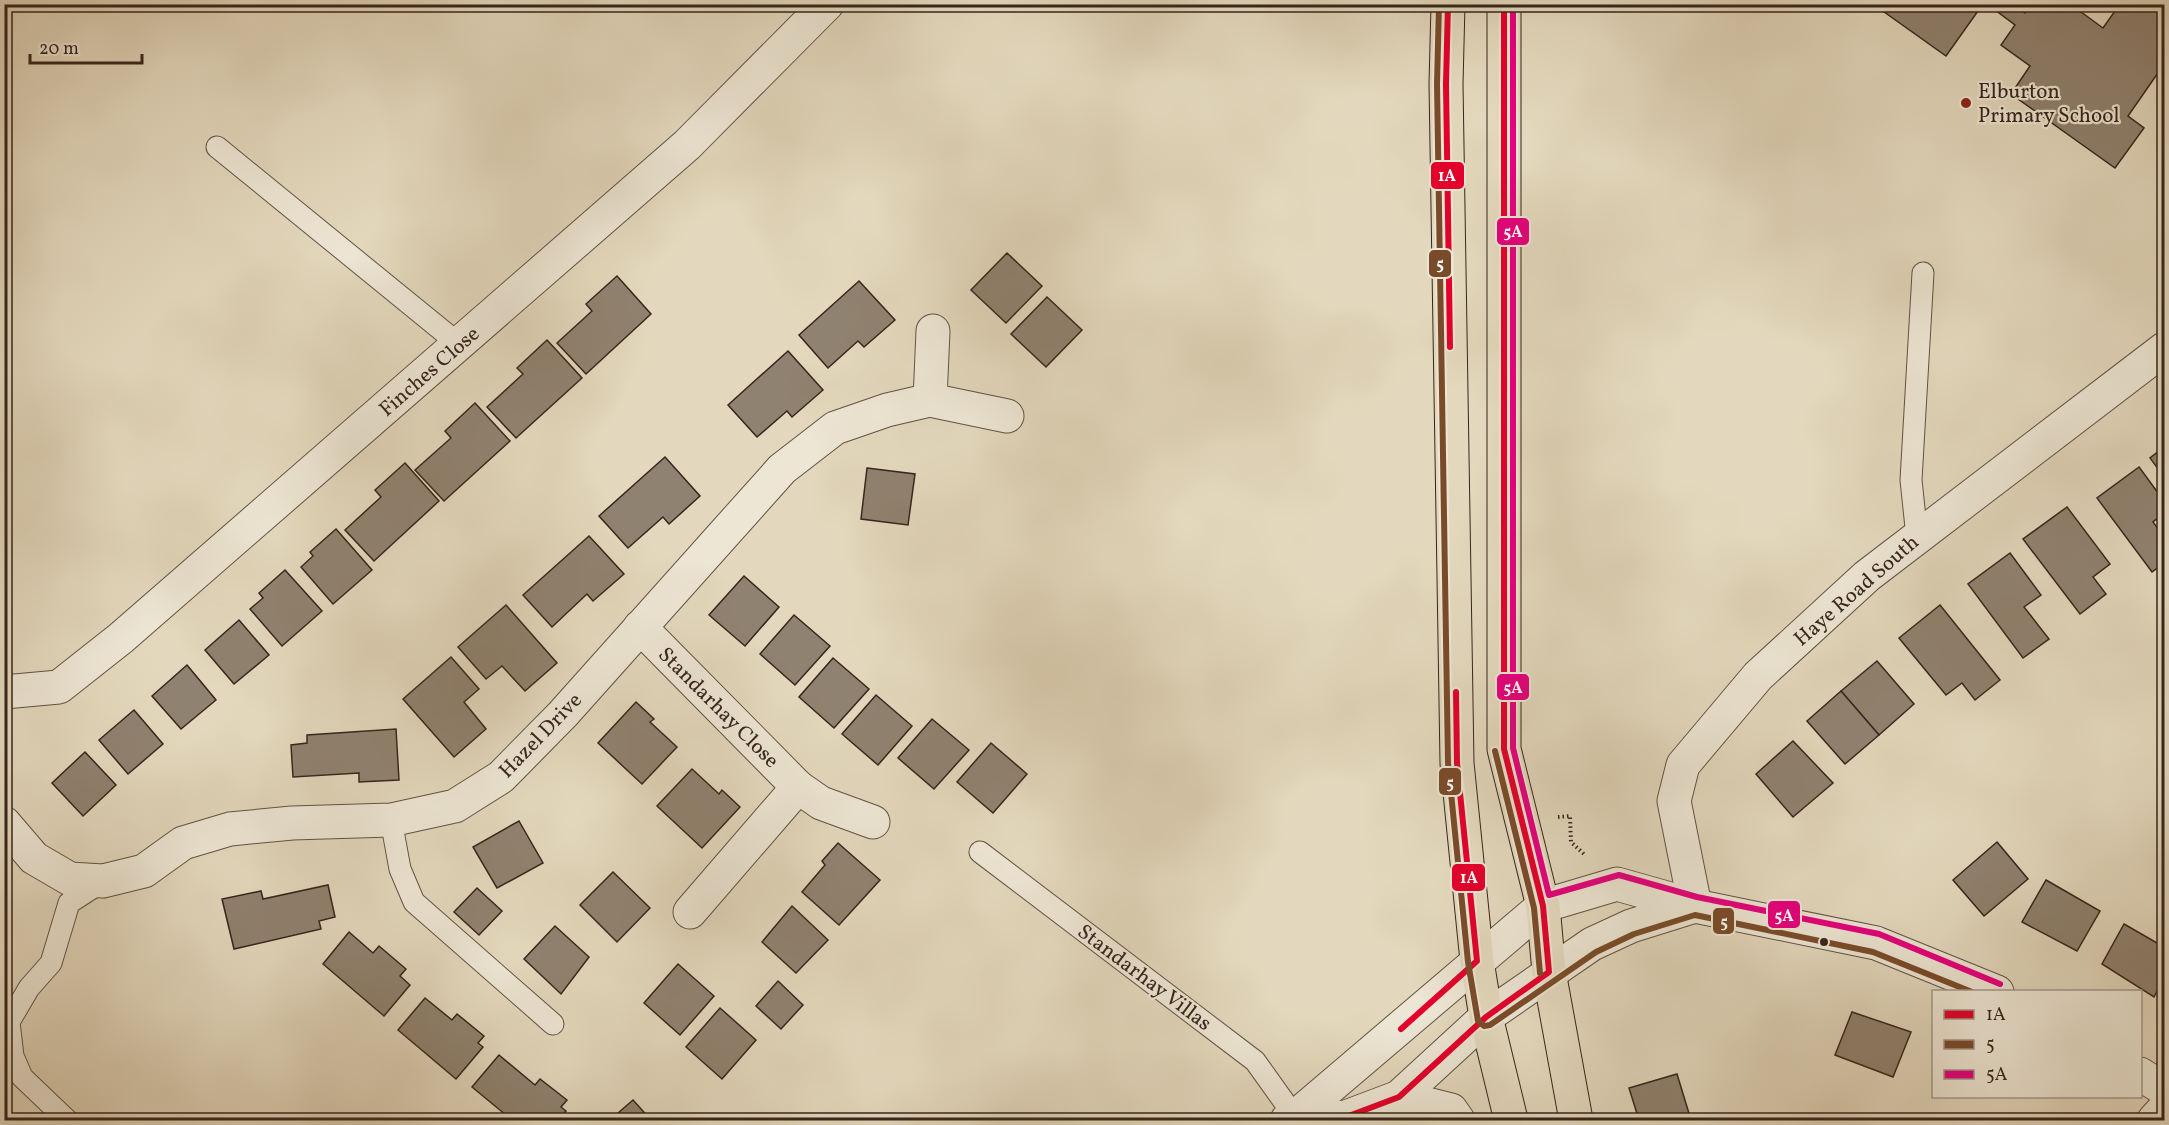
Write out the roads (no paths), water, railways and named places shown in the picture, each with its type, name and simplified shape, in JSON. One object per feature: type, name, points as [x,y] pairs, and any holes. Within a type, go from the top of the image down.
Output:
[{"type":"main road","points":[[1448,4],[1446,84],[1457,763],[1477,961],[1486,1017],[1511,1120]]},
{"type":"main road","points":[[1504,4],[1504,749],[1543,906],[1549,972],[1576,1120]]},
{"type":"street","name":"Finches Close","points":[[4,692],[59,687],[121,638],[687,145],[827,4]]},
{"type":"street","points":[[930,400],[933,331]]},
{"type":"street","name":"Haye Road South","points":[[1695,906],[1674,801],[1683,765],[1758,676],[1867,576],[2164,349]]},
{"type":"street","name":"Hazel Drive","points":[[4,823],[33,858],[70,879],[103,881],[144,871],[183,843],[230,829],[292,823],[391,820],[455,806],[501,777],[782,469],[835,428],[887,410],[930,400],[1007,416]]},
{"type":"street","name":"Standarhay Close","points":[[640,627],[798,787],[821,803],[873,822]]},
{"type":"street","points":[[690,912],[798,787]]},
{"type":"street","points":[[1291,1119],[1438,998],[1477,961],[1543,906],[1617,884],[1695,906],[1876,943],[1992,990]]},
{"type":"street","points":[[1291,1119],[1346,1117],[1399,1097],[1486,1017],[1592,944],[1631,926],[1695,906]]},
{"type":"street","points":[[2142,1075],[2164,1089]]},
{"type":"street","points":[[1399,1097],[1451,1110],[1458,1120]]},
{"type":"street","points":[[2154,1120],[2164,1109]]},
{"type":"lane","points":[[216,147],[460,345]]},
{"type":"lane","points":[[1917,537],[1911,480],[1923,273]]},
{"type":"lane","points":[[391,820],[400,869],[414,902],[554,1024]]},
{"type":"lane","name":"Standarhay Villas","points":[[980,852],[1255,1061],[1291,1119]]},
{"type":"lane","points":[[67,1120],[22,1077],[13,1056],[9,1022],[29,988],[51,963],[69,903],[103,881]]},
{"type":"place","name":"Elburton Primary School","points":[[1966,103]]}]
